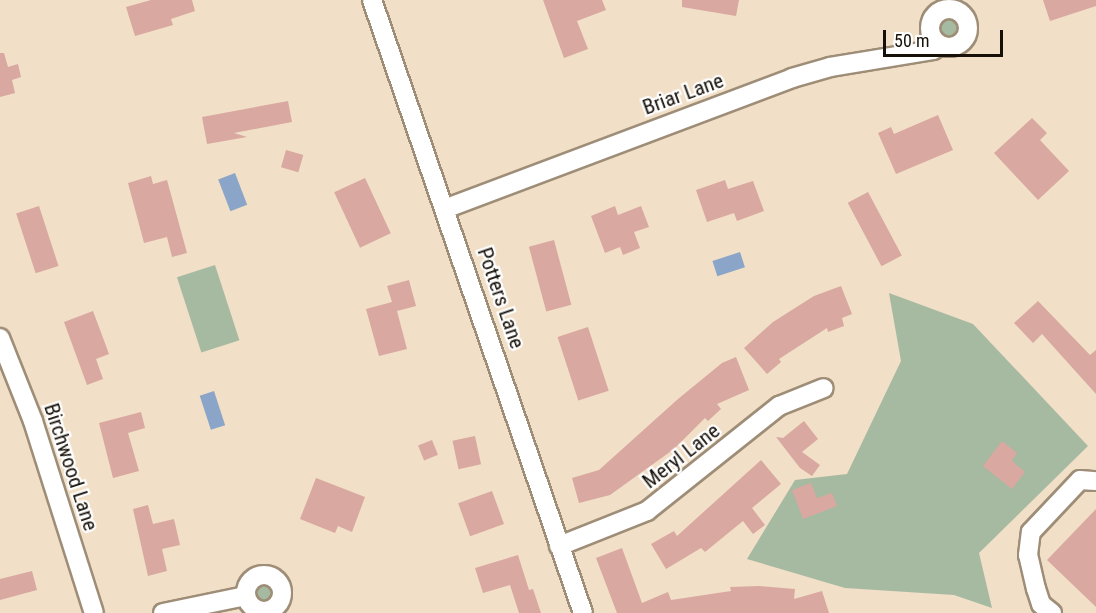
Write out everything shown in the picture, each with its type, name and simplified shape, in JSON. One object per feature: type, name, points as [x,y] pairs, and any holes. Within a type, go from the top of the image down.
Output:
[{"type":"street","name":"Potters Lane","points":[[372,0],[447,208],[583,613]]},
{"type":"street","name":"Briar Lane","points":[[447,208],[792,78],[830,67],[933,50],[941,45]]},
{"type":"street","name":"Birchwood Lane","points":[[0,338],[33,421],[94,613]]},
{"type":"street","name":"Meryl Lane","points":[[559,546],[647,511],[779,406],[824,388]]},
{"type":"street","points":[[1052,613],[1041,604],[1036,589],[1028,555],[1031,532],[1080,480],[1096,481]]},
{"type":"street","points":[[163,613],[246,596]]},
{"type":"green space","points":[[949,13],[955,14],[963,22],[963,34],[955,42],[949,43],[943,42],[935,34],[934,28],[935,22],[943,14]]},
{"type":"green space","points":[[215,265],[239,340],[201,352],[177,277]]},
{"type":"green space","points":[[889,293],[973,324],[1088,446],[979,553],[992,608],[954,595],[845,588],[747,559],[795,480],[847,474],[901,361]]},
{"type":"green space","points":[[264,577],[270,578],[278,586],[278,598],[270,606],[264,607],[258,606],[250,598],[249,592],[250,586],[258,578]]},
{"type":"water","points":[[235,173],[247,205],[230,211],[218,179]]},
{"type":"water","points":[[740,252],[745,267],[717,276],[712,261]]},
{"type":"water","points":[[214,391],[225,425],[211,430],[200,396]]},
{"type":"building","points":[[151,0],[192,0],[195,11],[171,19],[173,25],[135,36],[126,7]]},
{"type":"building","points":[[543,0],[602,0],[606,10],[577,21],[588,49],[564,58]]},
{"type":"building","points":[[682,0],[739,0],[736,16],[682,7]]},
{"type":"building","points":[[1043,0],[1096,0],[1096,6],[1050,21]]},
{"type":"building","points":[[0,53],[4,53],[8,67],[18,64],[21,77],[12,80],[15,93],[0,97]]},
{"type":"building","points":[[288,101],[292,122],[234,133],[247,137],[207,144],[202,117]]},
{"type":"building","points":[[938,115],[953,150],[896,174],[878,133],[891,127],[894,134]]},
{"type":"building","points":[[1032,118],[1047,133],[1040,140],[1069,171],[1038,200],[994,153]]},
{"type":"building","points":[[286,150],[303,155],[298,172],[281,167]]},
{"type":"building","points":[[151,176],[153,184],[167,180],[187,253],[172,257],[167,237],[144,243],[128,183]]},
{"type":"building","points":[[365,178],[391,233],[360,248],[334,192]]},
{"type":"building","points":[[725,180],[728,189],[753,181],[764,211],[737,221],[734,213],[707,222],[696,190]]},
{"type":"building","points":[[868,192],[902,256],[881,266],[848,203]]},
{"type":"building","points":[[39,206],[58,266],[36,273],[16,213]]},
{"type":"building","points":[[615,206],[618,215],[641,206],[649,227],[634,232],[640,248],[623,255],[620,247],[605,253],[591,216]]},
{"type":"building","points":[[554,240],[571,305],[546,311],[529,247]]},
{"type":"building","points":[[409,280],[416,306],[397,311],[407,349],[379,356],[366,309],[392,302],[387,286]]},
{"type":"building","points":[[841,286],[852,314],[842,318],[844,326],[828,332],[827,328],[779,359],[781,362],[767,374],[744,348],[773,322],[814,296]]},
{"type":"building","points":[[1038,301],[1090,355],[1096,350],[1096,394],[1042,334],[1033,343],[1014,323]]},
{"type":"building","points":[[93,311],[109,354],[96,359],[103,379],[87,385],[64,322]]},
{"type":"building","points":[[588,327],[609,391],[578,401],[558,337]]},
{"type":"building","points":[[736,357],[749,390],[717,404],[721,409],[708,421],[705,418],[674,449],[610,495],[579,503],[572,478],[599,470],[678,399],[722,363]]},
{"type":"building","points":[[141,412],[145,428],[128,433],[139,471],[113,478],[99,423]]},
{"type":"building","points":[[804,421],[818,439],[802,452],[820,465],[812,476],[800,468],[776,437],[783,438]]},
{"type":"building","points":[[475,436],[481,464],[459,469],[453,441]]},
{"type":"building","points":[[432,440],[438,455],[424,460],[418,446]]},
{"type":"building","points":[[1002,441],[1017,453],[1012,461],[1025,472],[1012,489],[983,466]]},
{"type":"building","points":[[761,460],[781,484],[752,508],[765,525],[753,534],[743,521],[705,552],[701,548],[666,569],[651,544],[674,531],[677,536]]},
{"type":"building","points":[[316,478],[365,497],[352,532],[338,526],[335,533],[300,519]]},
{"type":"building","points":[[811,483],[817,498],[832,493],[837,506],[803,519],[792,490]]},
{"type":"building","points":[[492,491],[504,524],[470,536],[458,503]]},
{"type":"building","points":[[148,505],[153,524],[174,519],[180,545],[162,549],[167,571],[148,576],[133,509]]},
{"type":"building","points":[[1096,509],[1096,607],[1047,560]]},
{"type":"building","points":[[622,548],[642,603],[668,592],[671,600],[731,591],[730,587],[759,586],[795,589],[794,599],[822,591],[829,613],[617,613],[596,558]]},
{"type":"building","points":[[518,555],[529,590],[533,589],[541,613],[519,613],[510,585],[483,593],[475,568]]},
{"type":"building","points":[[32,571],[37,590],[0,600],[0,579]]}]
